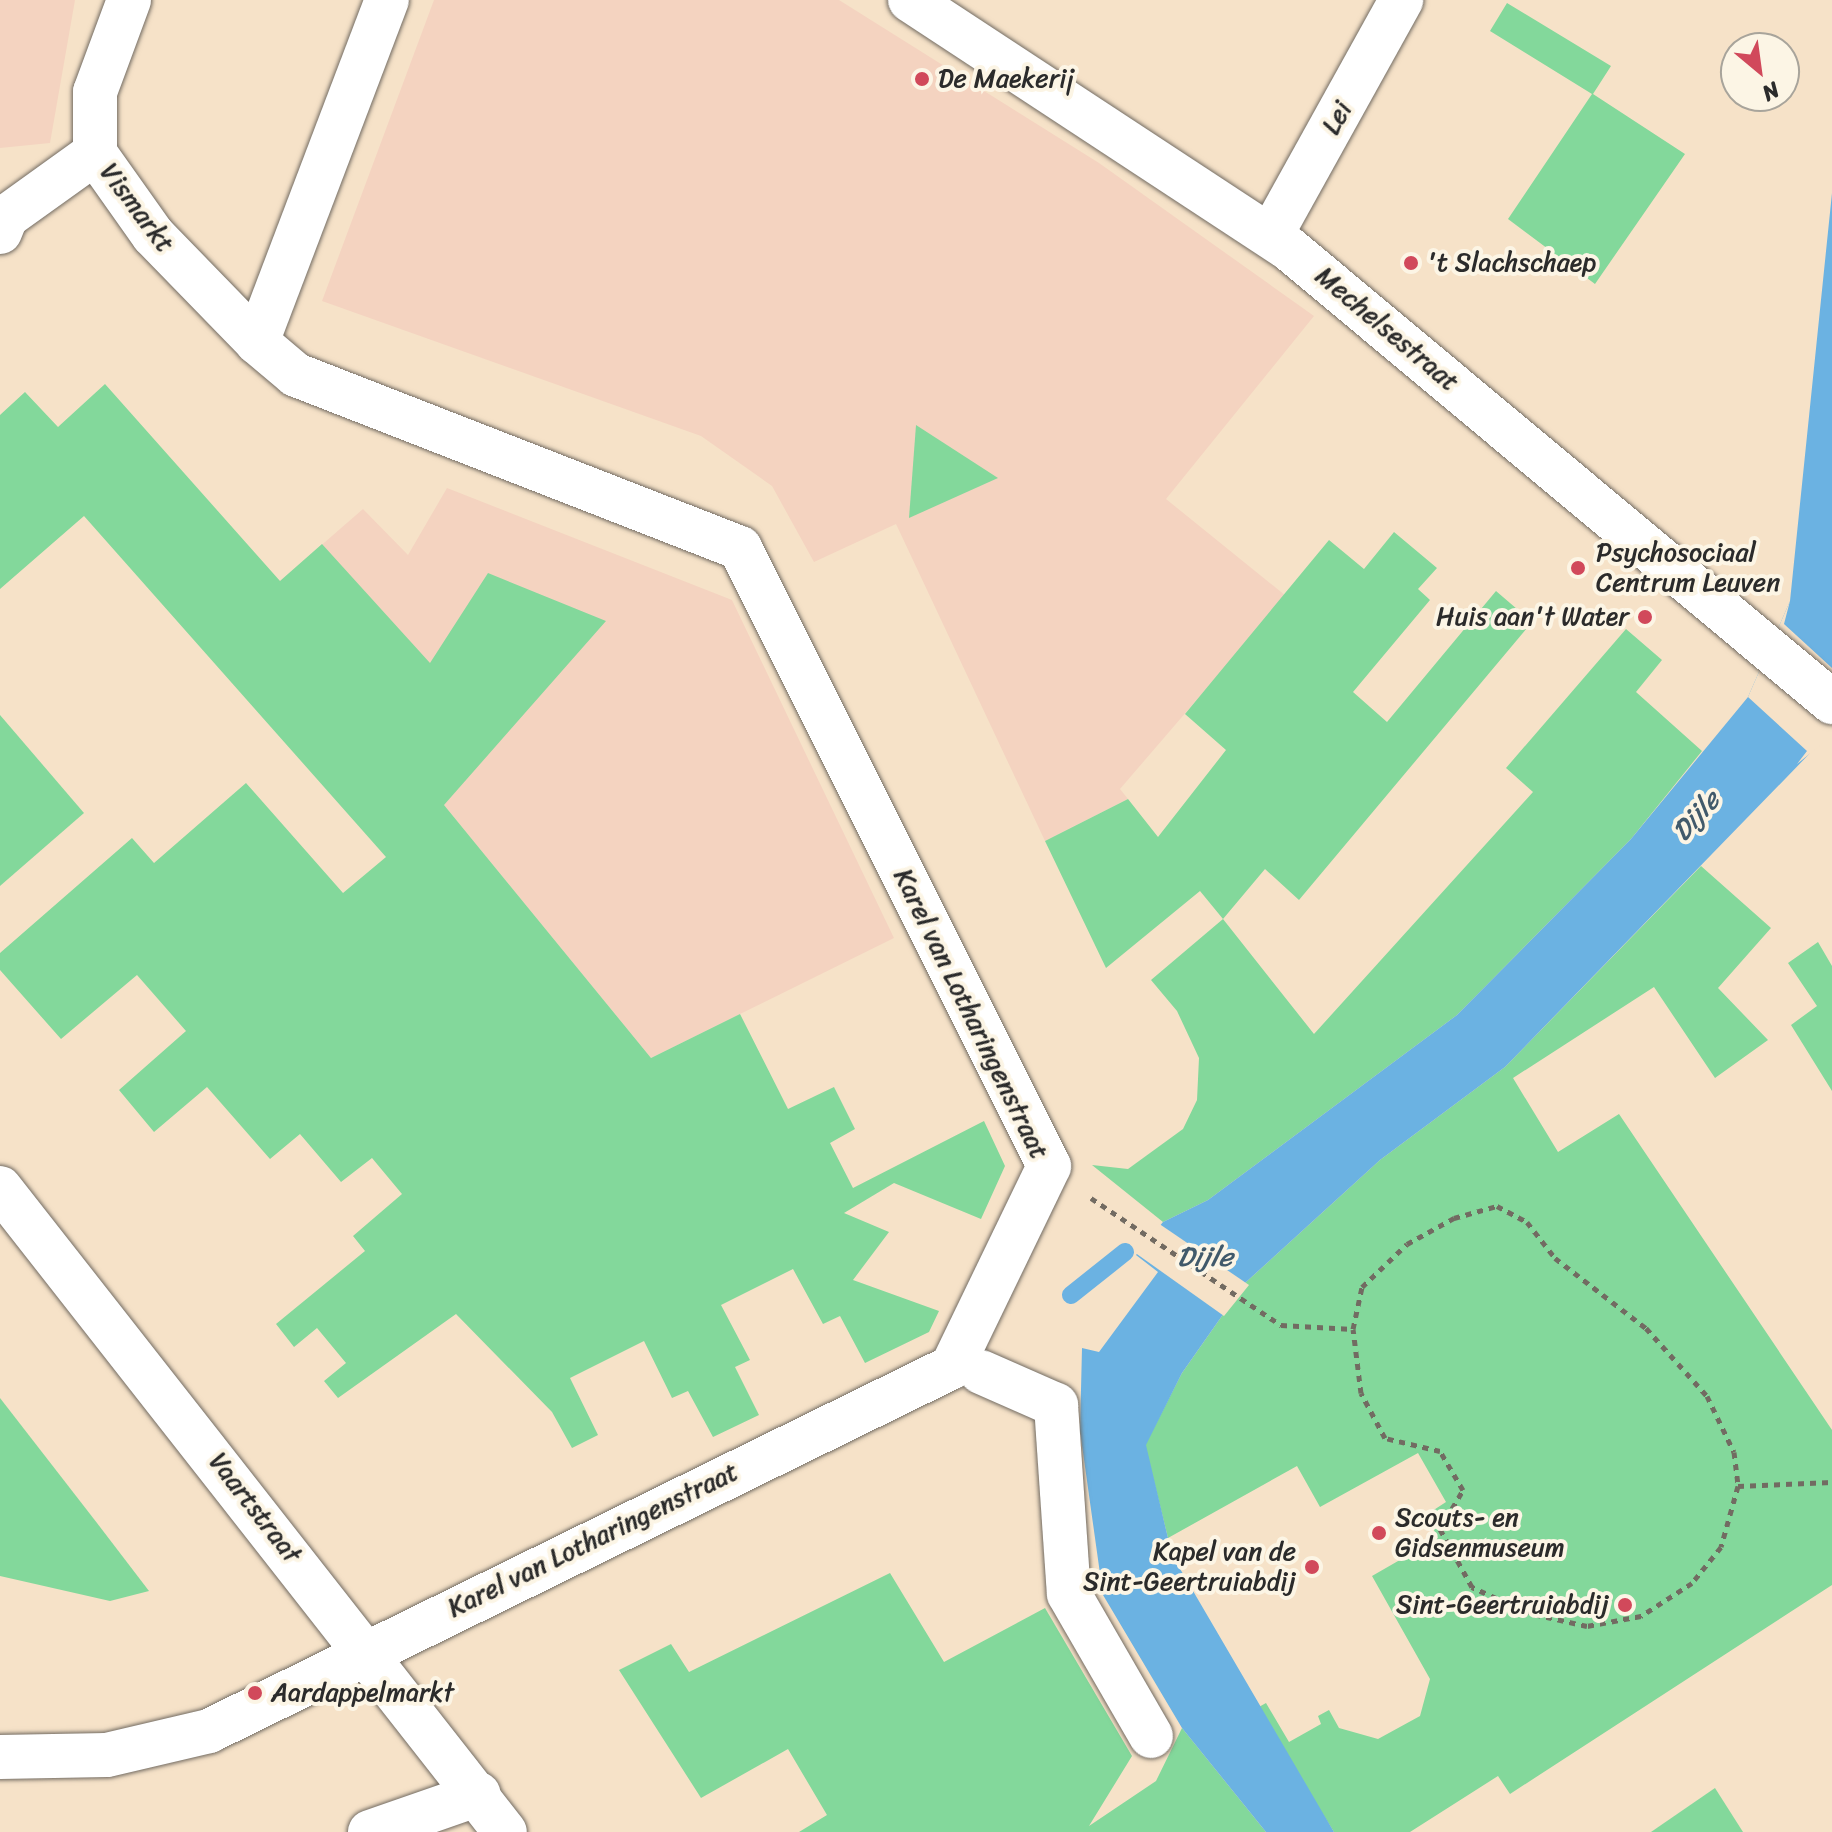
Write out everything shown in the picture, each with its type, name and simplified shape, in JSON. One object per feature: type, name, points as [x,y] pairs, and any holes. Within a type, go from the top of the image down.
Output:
[{"type":"street","name":"Vismarkt","points":[[129,0],[95,92],[95,153],[153,235],[257,342],[296,375],[435,429]]},
{"type":"street","points":[[257,342],[387,0]]},
{"type":"street","name":"Mechelsestraat","points":[[910,0],[1271,235],[1832,702]]},
{"type":"street","name":"Lei","points":[[1271,235],[1401,0]]},
{"type":"street","points":[[2,219],[95,153]]},
{"type":"street","name":"Karel van Lotharingenstraat","points":[[0,1757],[154,1748],[209,1731],[952,1367],[1049,1166],[740,548],[435,429]]},
{"type":"street","name":"Vaartstraat","points":[[0,1188],[371,1653],[505,1832]]},
{"type":"street","points":[[981,1372],[1056,1405],[1069,1594],[1151,1736]]},
{"type":"street","points":[[370,1832],[479,1794]]},
{"type":"path","points":[[1049,1166],[1148,1242],[1233,1300],[1281,1325],[1353,1329]]},
{"type":"path","points":[[1497,1206],[1527,1222],[1555,1258],[1646,1328],[1707,1396],[1734,1452],[1738,1486],[1721,1547],[1692,1583],[1641,1616],[1587,1626],[1529,1613],[1472,1587],[1440,1529],[1463,1490],[1440,1451],[1385,1438],[1361,1393],[1353,1329],[1362,1287],[1407,1244],[1454,1218],[1497,1206]]},
{"type":"path","points":[[1738,1486],[1832,1482]]},
{"type":"shaded area","points":[[0,0],[75,0],[50,143],[0,148]]},
{"type":"shaded area","points":[[434,0],[839,0],[1099,163],[1314,316],[1166,499],[1286,596],[1120,789],[1128,799],[1045,841],[896,524],[814,562],[772,486],[701,436],[322,301]]},
{"type":"shaded area","points":[[447,488],[732,600],[894,938],[651,1058],[444,805],[202,649],[363,509],[408,555]]},
{"type":"green space","points":[[1507,3],[1611,66],[1593,94],[1685,154],[1595,284],[1508,219],[1592,94],[1490,31]]},
{"type":"green space","points":[[105,384],[280,581],[322,544],[430,663],[488,573],[606,621],[444,805],[651,1058],[740,1014],[788,1109],[834,1087],[855,1129],[830,1143],[853,1188],[984,1121],[1005,1166],[981,1219],[894,1183],[844,1213],[889,1232],[853,1280],[939,1311],[929,1332],[865,1363],[840,1316],[823,1324],[793,1269],[721,1305],[750,1360],[735,1367],[759,1415],[713,1437],[688,1391],[672,1398],[644,1341],[570,1378],[598,1435],[572,1448],[552,1412],[456,1314],[338,1398],[324,1381],[346,1363],[317,1328],[294,1347],[276,1324],[365,1251],[353,1236],[402,1194],[372,1158],[341,1182],[300,1134],[270,1159],[207,1087],[154,1132],[119,1090],[186,1031],[137,975],[61,1039],[0,970],[0,953],[132,838],[154,863],[246,783],[343,893],[386,857],[84,516],[0,589],[0,415],[25,392],[58,427]]},
{"type":"green space","points":[[916,425],[998,478],[909,518]]},
{"type":"green space","points":[[1394,532],[1437,568],[1418,589],[1430,600],[1353,692],[1387,722],[1496,591],[1532,622],[1299,900],[1265,869],[1223,919],[1200,891],[1106,968],[1045,841],[1128,799],[1158,837],[1226,750],[1185,714],[1329,540],[1364,569]]},
{"type":"green space","points":[[1626,629],[1662,660],[1636,692],[1702,751],[1631,839],[1457,1015],[1208,1200],[1163,1222],[1092,1165],[1128,1169],[1183,1129],[1197,1100],[1199,1058],[1177,1011],[1151,980],[1223,919],[1314,1034],[1533,792],[1506,768]]},
{"type":"green space","points":[[0,715],[84,813],[0,886]]},
{"type":"green space","points":[[1701,866],[1771,928],[1718,988],[1768,1040],[1715,1078],[1654,987],[1513,1078],[1558,1152],[1619,1114],[1832,1430],[1832,1585],[1510,1794],[1498,1776],[1410,1832],[1334,1832],[1257,1708],[1266,1703],[1289,1742],[1321,1724],[1318,1716],[1329,1710],[1339,1728],[1378,1739],[1420,1716],[1430,1679],[1372,1576],[1438,1538],[1426,1515],[1446,1502],[1418,1453],[1320,1507],[1297,1466],[1168,1538],[1145,1445],[1182,1373],[1245,1283],[1380,1160],[1505,1067]]},
{"type":"green space","points":[[1818,942],[1832,966],[1832,1091],[1791,1025],[1817,1006],[1788,963]]},
{"type":"green space","points":[[0,1398],[149,1591],[110,1601],[0,1576]]},
{"type":"green space","points":[[890,1573],[944,1662],[1045,1608],[1132,1756],[1089,1826],[1156,1781],[1182,1728],[1266,1832],[799,1832],[827,1815],[788,1749],[701,1798],[619,1670],[671,1644],[689,1672]]},
{"type":"green space","points":[[1715,1788],[1743,1832],[1651,1832]]},
{"type":"water","name":"Dijle","points":[[1832,193],[1832,718],[1817,746],[1505,1067],[1380,1160],[1245,1283],[1182,1373],[1146,1445],[1172,1555],[1334,1832],[1266,1832],[1182,1728],[1103,1595],[1080,1431],[1082,1348],[1099,1352],[1158,1272],[1136,1255],[1163,1222],[1208,1200],[1457,1015],[1631,839],[1748,697],[1790,601]]},
{"type":"pier","points":[[1790,601],[1784,624],[1832,668],[1832,718],[1822,744],[1797,764],[1807,751],[1748,697]]},
{"type":"pier","points":[[1158,1223],[1249,1285],[1224,1316],[1134,1252]]},
{"type":"waterway","points":[[1071,1295],[1125,1252]]},
{"type":"place","name":"De Maekerij","points":[[922,79]]},
{"type":"place","name":"'t Slachschaep","points":[[1411,263]]},
{"type":"place","name":"Psychosociaal Centrum Leuven","points":[[1578,568]]},
{"type":"place","name":"Huis aan't Water","points":[[1645,617]]},
{"type":"place","name":"Scouts- en Gidsenmuseum","points":[[1379,1533]]},
{"type":"place","name":"Kapel van de Sint-Geertruiabdij","points":[[1312,1567]]},
{"type":"place","name":"Sint-Geertruiabdij","points":[[1625,1605]]},
{"type":"place","name":"Aardappelmarkt","points":[[255,1693]]}]
